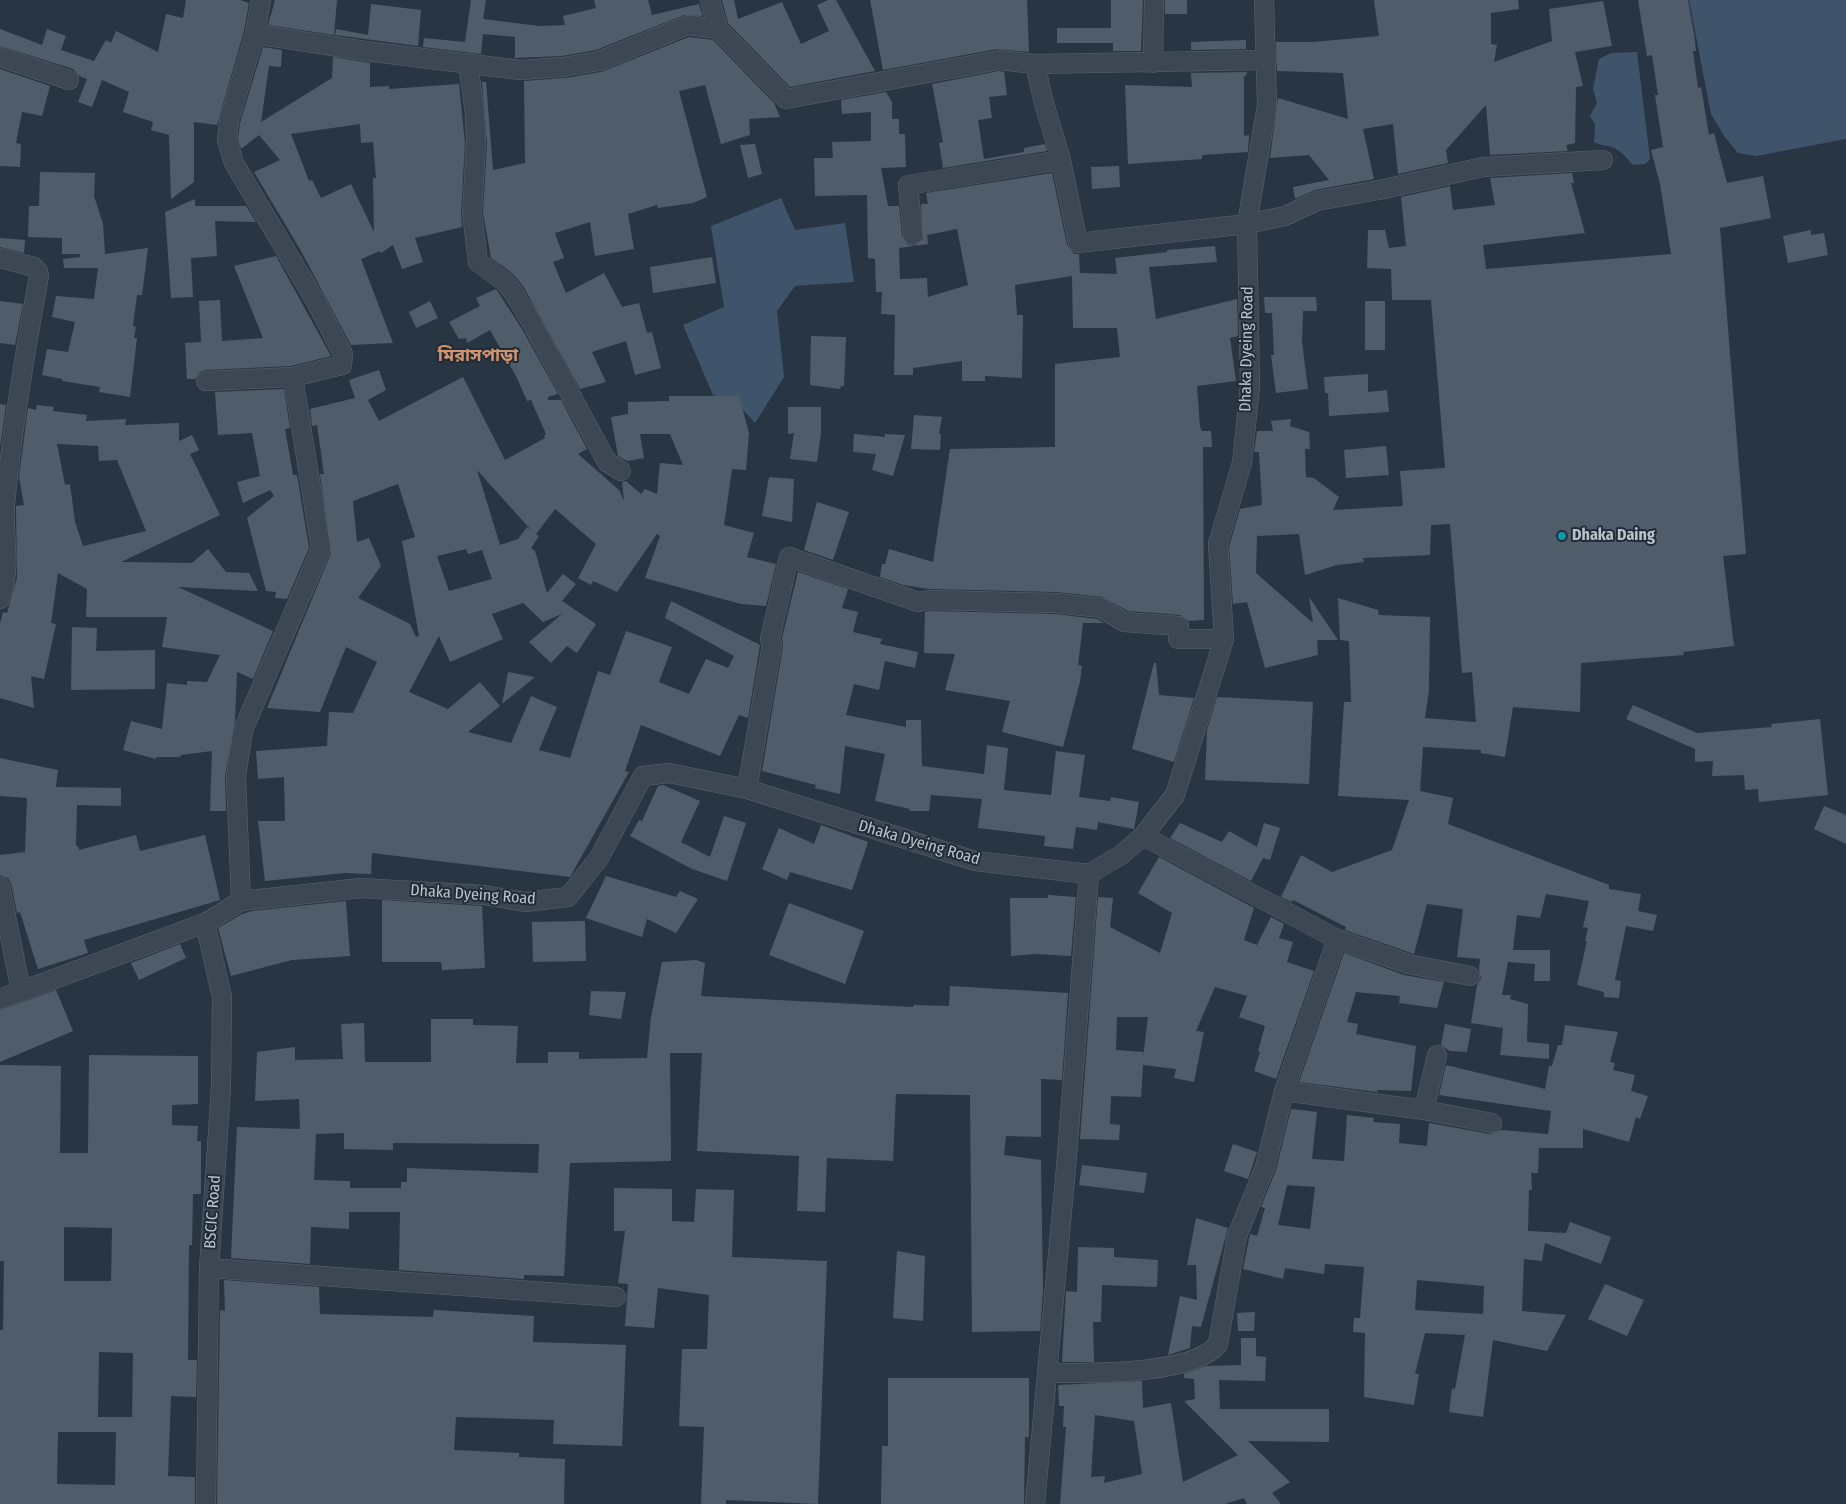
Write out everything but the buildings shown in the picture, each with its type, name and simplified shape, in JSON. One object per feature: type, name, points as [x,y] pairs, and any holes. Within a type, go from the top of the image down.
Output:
[{"type":"street","points":[[206,381],[293,377],[342,365],[343,354],[315,300],[234,163],[227,140],[229,121],[255,34],[262,0]]},
{"type":"street","points":[[710,0],[718,29],[786,99],[998,60],[1035,64],[1267,60]]},
{"type":"street","points":[[1153,63],[1154,0]]},
{"type":"street","name":"Dhaka Dyeing Road","points":[[0,999],[205,923],[241,901],[361,888],[484,895],[525,902],[568,897],[599,858],[643,776],[669,773],[747,788],[976,861],[1088,874],[1121,855],[1143,836],[1176,795],[1224,639],[1218,544],[1242,463],[1250,386],[1247,224],[1267,105],[1264,0]]},
{"type":"street","points":[[255,34],[365,51],[520,70],[562,67],[599,61],[688,25],[718,29]]},
{"type":"street","points":[[0,57],[69,80]]},
{"type":"street","points":[[468,63],[476,144],[472,213],[478,262],[505,282],[513,292],[532,322],[607,462],[621,471]]},
{"type":"street","points":[[1035,64],[1044,103],[1061,160],[1078,243],[1247,224],[1285,216],[1317,201],[1384,189],[1483,167],[1604,160]]},
{"type":"street","points":[[913,235],[908,184],[1061,160]]},
{"type":"street","points":[[0,258],[34,267],[38,271],[39,276],[21,378],[6,498],[7,562],[0,599]]},
{"type":"street","points":[[241,901],[236,777],[243,730],[321,548],[293,377]]},
{"type":"street","points":[[747,788],[772,645],[770,639],[789,557],[918,602],[930,600],[1046,603],[1101,608],[1124,622],[1179,626],[1178,639],[1224,639]]},
{"type":"street","points":[[1143,836],[1337,939],[1408,964],[1470,976]]},
{"type":"street","points":[[1035,1504],[1088,874]]},
{"type":"street","points":[[0,886],[21,991]]},
{"type":"street","name":"BSCIC Road","points":[[205,923],[222,997],[221,1087],[209,1268],[206,1504]]},
{"type":"street","points":[[1047,1373],[1165,1367],[1192,1360],[1214,1350],[1220,1336],[1223,1306],[1238,1236],[1265,1167],[1284,1090],[1337,939]]},
{"type":"street","points":[[1424,1110],[1437,1055]]},
{"type":"street","points":[[1284,1090],[1424,1110],[1492,1123]]},
{"type":"street","points":[[209,1268],[616,1297]]},
{"type":"water","points":[[1689,0],[1846,0],[1846,139],[1756,156],[1738,153],[1724,136],[1711,114]]},
{"type":"water","points":[[1637,52],[1650,159],[1645,164],[1633,165],[1617,150],[1594,142],[1595,124],[1590,116],[1597,103],[1593,89],[1599,59],[1611,53]]},
{"type":"water","points":[[781,198],[795,230],[845,223],[854,282],[795,286],[777,311],[784,377],[755,423],[734,400],[713,395],[683,325],[724,307],[711,226]]},
{"type":"place","name":"Dhaka Daing","points":[[1562,536]]},
{"type":"district","name":"মিরাসপাড়া","points":[[478,356]]}]
